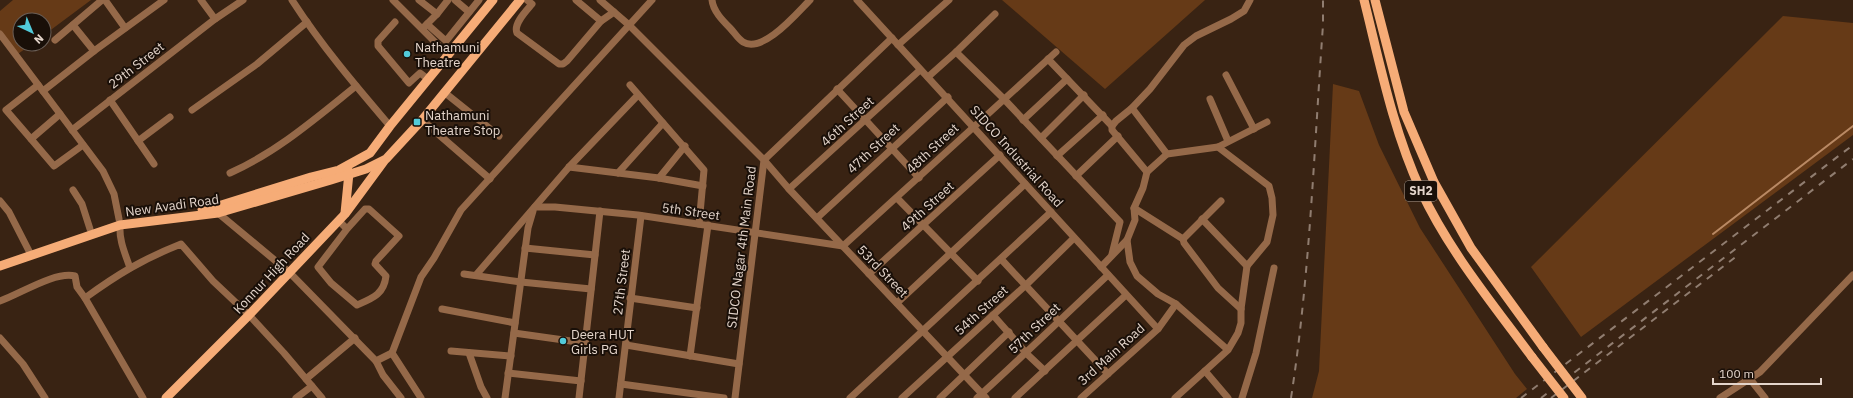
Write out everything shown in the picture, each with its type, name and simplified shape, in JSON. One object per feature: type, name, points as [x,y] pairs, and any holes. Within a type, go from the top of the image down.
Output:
[{"type":"main road","name":"New Avadi Road","points":[[0,266],[120,222],[218,213],[348,170],[371,152],[390,126],[493,0]]},
{"type":"main road","name":"New Avadi Road","points":[[0,260],[90,229],[120,222],[215,207],[311,177],[339,170],[366,169],[382,161],[422,120],[520,0]]},
{"type":"main road","name":"SH2","points":[[1364,0],[1397,130],[1421,190],[1461,260],[1564,398]]},
{"type":"main road","name":"SH2","points":[[1375,0],[1404,112],[1434,182],[1471,248],[1582,398]]},
{"type":"main road","points":[[371,152],[382,161]]},
{"type":"main road","name":"Konnur High Road","points":[[169,397],[342,217],[382,161]]},
{"type":"main road","points":[[342,217],[348,170]]},
{"type":"street","points":[[55,40],[103,0],[125,28]]},
{"type":"street","points":[[83,145],[54,166],[6,110],[41,88],[94,51],[155,3],[164,0]]},
{"type":"street","points":[[201,0],[215,19]]},
{"type":"street","name":"29th Street","points":[[72,130],[215,19],[243,0]]},
{"type":"street","points":[[292,0],[356,86],[390,126]]},
{"type":"street","points":[[393,0],[448,56]]},
{"type":"street","points":[[419,0],[437,14]]},
{"type":"street","points":[[422,30],[448,0]]},
{"type":"street","points":[[454,0],[469,12]]},
{"type":"street","points":[[427,24],[446,41],[479,0]]},
{"type":"street","points":[[576,0],[601,21]]},
{"type":"street","name":"SIDCO Nagar 4th Main Road","points":[[601,0],[629,25],[764,160],[735,398]]},
{"type":"street","points":[[376,361],[392,353],[420,277],[434,258],[461,210],[652,0]]},
{"type":"street","points":[[712,0],[713,6],[725,23],[744,42],[756,44],[771,37],[810,0]]},
{"type":"street","name":"SIDCO Industrial Road","points":[[857,0],[920,70],[948,97],[1025,184],[1158,329]]},
{"type":"street","points":[[898,45],[949,0]]},
{"type":"street","points":[[1112,126],[1150,89],[1184,45],[1196,36],[1244,11],[1250,0]]},
{"type":"street","points":[[531,1],[517,25],[517,33],[559,64],[563,64],[567,61],[601,21],[614,12]]},
{"type":"street","points":[[928,77],[995,14]]},
{"type":"street","points":[[192,110],[257,64],[307,22]]},
{"type":"street","points":[[395,22],[378,41],[378,46],[409,84],[420,73],[428,79]]},
{"type":"street","points":[[73,25],[94,51]]},
{"type":"street","points":[[0,34],[103,171],[114,194],[120,222],[119,235],[130,268]]},
{"type":"street","points":[[764,160],[892,38]]},
{"type":"street","points":[[956,52],[1003,98],[1120,222],[1112,254]]},
{"type":"street","name":"48th Street","points":[[843,246],[919,178],[1003,98],[1056,52]]},
{"type":"street","points":[[1048,60],[1084,95],[1112,126],[1112,130],[1147,172]]},
{"type":"street","name":"46th Street","points":[[789,189],[866,121],[920,70]]},
{"type":"street","points":[[1226,75],[1254,129]]},
{"type":"street","points":[[1023,120],[1067,79]]},
{"type":"street","points":[[630,85],[685,146],[704,170],[699,224]]},
{"type":"street","points":[[230,173],[251,163],[286,141],[356,86]]},
{"type":"street","points":[[837,89],[919,178]]},
{"type":"street","points":[[444,92],[499,136]]},
{"type":"street","points":[[476,275],[569,167],[638,95]]},
{"type":"street","points":[[1040,138],[1084,95]]},
{"type":"street","name":"47th Street","points":[[817,218],[891,148],[948,97]]},
{"type":"street","points":[[1210,99],[1228,141]]},
{"type":"street","points":[[110,100],[154,164]]},
{"type":"street","points":[[1132,108],[1167,154]]},
{"type":"street","points":[[31,139],[60,114]]},
{"type":"street","points":[[1057,156],[1102,115]]},
{"type":"street","points":[[138,141],[170,117]]},
{"type":"street","points":[[422,120],[490,179]]},
{"type":"street","points":[[1101,267],[1127,240],[1135,220],[1134,208],[1143,188],[1147,172],[1167,154],[1218,146],[1266,122]]},
{"type":"street","points":[[618,173],[663,123]]},
{"type":"street","points":[[1076,176],[1118,136]]},
{"type":"street","points":[[659,178],[685,146]]},
{"type":"street","points":[[1175,398],[1228,350],[1238,333],[1241,323],[1241,309],[1247,266],[1267,242],[1273,215],[1272,198],[1269,186],[1218,146]]},
{"type":"street","name":"49th Street","points":[[869,274],[1000,156]]},
{"type":"street","name":"53rd Street","points":[[764,160],[789,189],[923,332],[948,356],[982,396]]},
{"type":"street","points":[[569,167],[659,178],[703,186]]},
{"type":"street","points":[[897,303],[1025,184]]},
{"type":"street","points":[[73,190],[82,204],[90,229]]},
{"type":"street","points":[[897,198],[978,281]]},
{"type":"street","points":[[0,201],[9,212],[29,251]]},
{"type":"street","points":[[1183,239],[1202,218],[1221,201]]},
{"type":"street","points":[[505,398],[528,228],[535,207]]},
{"type":"street","name":"5th Street","points":[[535,207],[555,207],[641,216],[843,246]]},
{"type":"street","points":[[1134,208],[1183,239],[1184,243],[1218,288],[1241,309]]},
{"type":"street","points":[[365,209],[369,209],[399,236],[375,264],[386,276],[385,285],[374,298],[358,305],[331,283],[318,267],[347,229],[365,209]]},
{"type":"street","points":[[579,398],[600,211]]},
{"type":"street","points":[[850,398],[1051,212]]},
{"type":"street","points":[[218,213],[289,272],[355,338],[376,361],[383,375],[401,398]]},
{"type":"street","name":"27th Street","points":[[619,398],[641,216]]},
{"type":"street","points":[[342,217],[347,229]]},
{"type":"street","points":[[1202,218],[1247,266]]},
{"type":"street","points":[[690,356],[708,225]]},
{"type":"street","name":"54th Street","points":[[902,398],[1026,285],[1074,238]]},
{"type":"street","points":[[1127,240],[1130,262],[1137,276],[1158,294],[1176,304],[1228,350]]},
{"type":"street","points":[[85,298],[119,274],[152,256],[181,244],[213,281],[249,315],[322,398]]},
{"type":"street","points":[[525,248],[595,255]]},
{"type":"street","points":[[1001,259],[1108,374]]},
{"type":"street","points":[[1242,398],[1256,353],[1274,268]]},
{"type":"street","points":[[464,274],[520,282],[591,289]]},
{"type":"street","points":[[0,301],[52,278],[70,275],[75,276],[77,287],[85,298],[143,398]]},
{"type":"street","name":"57th Street","points":[[982,396],[1027,354],[1059,320],[1108,275]]},
{"type":"street","points":[[1720,398],[1760,372],[1853,275]]},
{"type":"street","points":[[1015,398],[1126,295]]},
{"type":"street","points":[[630,298],[697,308]]},
{"type":"street","name":"3rd Main Road","points":[[1081,398],[1158,329],[1176,304]]},
{"type":"street","points":[[442,309],[515,323]]},
{"type":"street","points":[[993,315],[1027,354],[1045,371]]},
{"type":"street","points":[[940,398],[1009,332]]},
{"type":"street","points":[[514,333],[585,343]]},
{"type":"street","points":[[0,338],[23,364],[45,398]]},
{"type":"street","points":[[306,379],[355,338]]},
{"type":"street","points":[[626,345],[739,364]]},
{"type":"street","points":[[451,351],[511,356]]},
{"type":"street","points":[[392,353],[421,398]]},
{"type":"street","points":[[469,353],[481,387],[487,398]]},
{"type":"street","points":[[1205,371],[1228,398]]},
{"type":"street","points":[[508,373],[581,381]]},
{"type":"street","points":[[1750,378],[1765,398]]},
{"type":"street","points":[[621,384],[686,395],[724,398]]},
{"type":"street","points":[[296,398],[312,386]]},
{"type":"shaded area","points":[[13,0],[91,0],[52,29],[52,12],[12,12],[12,52],[21,52],[15,56],[0,38],[0,11]]},
{"type":"shaded area","points":[[1002,0],[1205,0],[1105,89]]},
{"type":"shaded area","points":[[1783,16],[1853,23],[1853,135],[1581,337],[1531,267]]},
{"type":"shaded area","points":[[1333,84],[1359,91],[1379,145],[1420,228],[1515,374],[1527,389],[1516,398],[1312,398],[1319,371]]},
{"type":"waterway","points":[[1713,234],[1853,126]]},
{"type":"railway","points":[[1291,398],[1303,305],[1311,212],[1323,25],[1323,0]]},
{"type":"railway","points":[[1521,398],[1853,145]]},
{"type":"railway","points":[[1541,398],[1853,159]]},
{"type":"railway","points":[[1551,398],[1737,256]]},
{"type":"place","name":"Nathamuni Theatre","points":[[407,54]]},
{"type":"place","name":"Nathamuni Theatre Stop","points":[[417,122]]},
{"type":"place","name":"Deera HUT Girls PG","points":[[563,341]]}]
